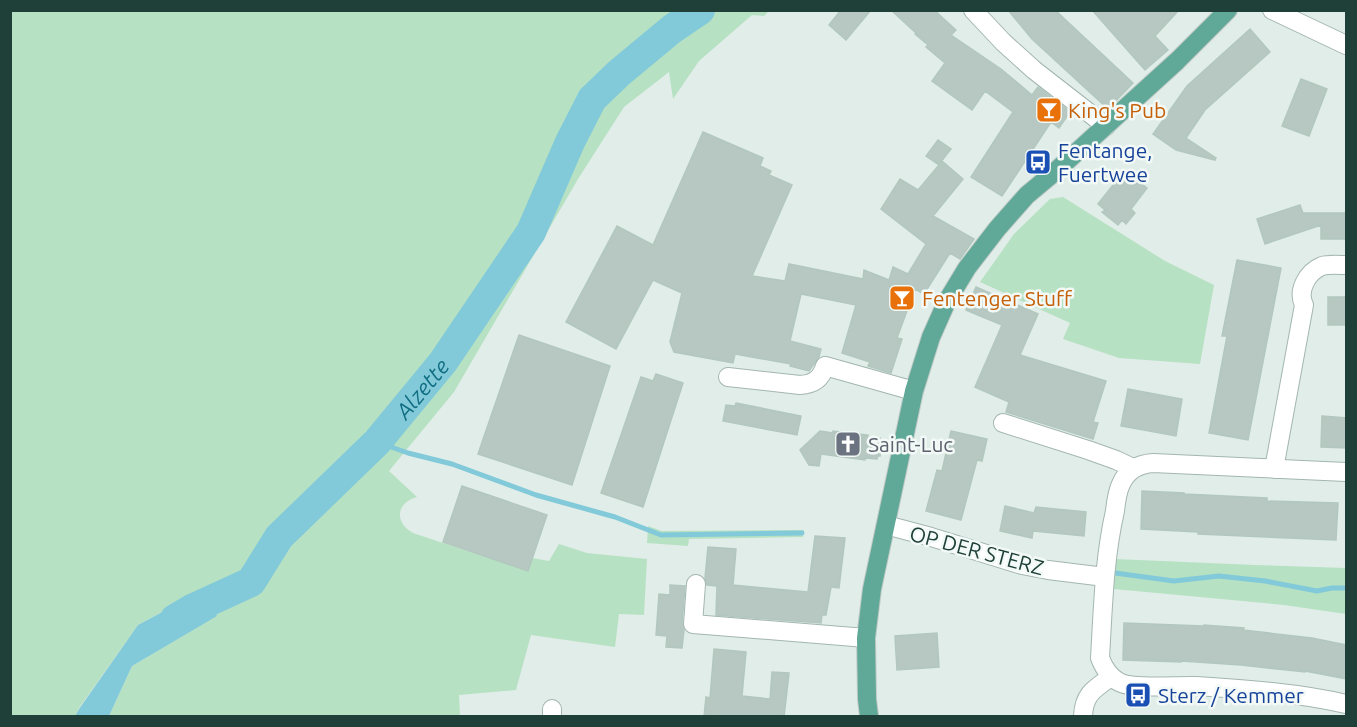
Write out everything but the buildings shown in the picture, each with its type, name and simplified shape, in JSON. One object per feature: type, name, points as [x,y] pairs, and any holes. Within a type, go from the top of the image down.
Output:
[{"type":"main road","points":[[869,717],[866,638],[872,590],[914,391],[931,338],[947,301],[967,268],[1027,195],[1178,61],[1228,10]]},
{"type":"street","points":[[973,10],[1034,70],[1106,126]]},
{"type":"street","points":[[1272,10],[1347,45]]},
{"type":"street","points":[[1274,469],[1304,305],[1301,298],[1304,284],[1310,274],[1323,266],[1347,265]]},
{"type":"street","points":[[728,377],[809,385],[817,381],[825,366],[914,391]]},
{"type":"street","points":[[1003,423],[1088,450],[1133,468]]},
{"type":"street","points":[[1347,472],[1153,463],[1133,468],[1120,484],[1109,535],[1104,577],[1100,657],[1104,669],[1111,677],[1120,683],[1132,686],[1195,686],[1262,691],[1347,704]]},
{"type":"street","name":"OP DER STERZ","points":[[886,525],[1022,565],[1104,577]]},
{"type":"street","points":[[696,584],[693,624],[866,638]]},
{"type":"street","points":[[1083,717],[1083,706],[1088,694],[1111,677]]},
{"type":"green space","points":[[10,11],[769,11],[764,16],[752,15],[699,61],[673,99],[669,72],[624,107],[578,179],[454,392],[389,471],[417,497],[405,504],[400,513],[403,524],[413,533],[527,571],[532,558],[549,561],[559,544],[587,553],[647,559],[644,615],[619,614],[615,647],[531,635],[516,690],[459,695],[460,716],[109,716],[132,666],[216,616],[204,589],[138,625],[75,716],[11,716]]},
{"type":"green space","points":[[1063,197],[1165,261],[1214,285],[1200,364],[1119,358],[1063,339],[1070,323],[980,282],[1014,234],[1050,199]]},
{"type":"green space","points":[[648,526],[662,531],[804,530],[803,537],[689,539],[688,546],[647,543]]},
{"type":"green space","points":[[1115,559],[1346,568],[1346,614],[1284,605],[1114,589]]},
{"type":"water","points":[[205,589],[217,616],[132,666],[109,716],[75,716],[138,625]]},
{"type":"waterway","name":"Alzette","points":[[175,619],[251,582],[279,537],[377,442],[443,362],[531,232],[570,142],[592,99],[672,29],[700,10]]},
{"type":"waterway","points":[[377,442],[408,453],[452,464],[536,495],[615,517],[661,535],[802,533]]},
{"type":"waterway","points":[[1115,573],[1174,581],[1219,576],[1265,581],[1317,591],[1346,588]]},
{"type":"place","name":"King's Pub","points":[[1049,110]]},
{"type":"place","name":"Fentange, Fuertwee","points":[[1038,162]]},
{"type":"place","name":"Fentenger Stuff","points":[[902,298]]},
{"type":"place","name":"Saint-Luc","points":[[848,444]]},
{"type":"place","name":"Sterz / Kemmer","points":[[1138,695]]}]
